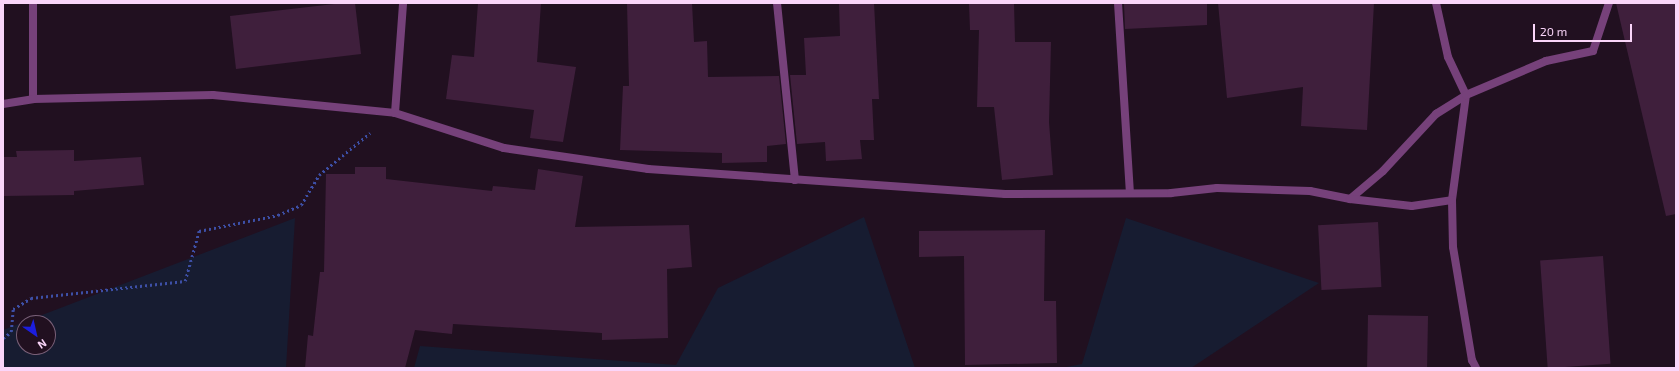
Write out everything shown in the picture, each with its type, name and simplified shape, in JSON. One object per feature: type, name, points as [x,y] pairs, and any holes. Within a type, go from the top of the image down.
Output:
[{"type":"street","points":[[33,99],[34,3]]},
{"type":"street","points":[[395,114],[404,3]]},
{"type":"street","points":[[777,3],[795,180]]},
{"type":"street","points":[[1118,3],[1130,193]]},
{"type":"street","points":[[1436,3],[1448,57],[1466,95],[1452,200],[1453,247],[1472,360],[1476,368]]},
{"type":"street","points":[[1350,199],[1383,171],[1436,114],[1466,95],[1546,61],[1593,51],[1608,3]]},
{"type":"street","points":[[3,104],[33,99],[213,95],[395,114],[504,148],[648,169],[1005,194],[1130,193],[1225,188],[1310,191],[1350,199],[1412,206],[1452,200]]},
{"type":"path","points":[[3,338],[10,332],[13,309],[31,298],[185,281],[199,231],[278,215],[301,205],[319,175],[395,114]]},
{"type":"shaded area","points":[[864,217],[915,368],[414,368],[420,346],[676,365],[718,288]]},
{"type":"shaded area","points":[[295,218],[286,368],[3,368],[3,330],[16,325],[16,355],[56,355],[56,315],[42,315]]},
{"type":"shaded area","points":[[1126,218],[1319,283],[1191,368],[1061,368],[1082,364]]},
{"type":"building","points":[[343,3],[355,3],[361,54],[236,69],[230,16]]},
{"type":"building","points":[[478,3],[541,3],[537,62],[576,67],[563,142],[530,138],[534,110],[446,99],[452,55],[474,57]]},
{"type":"building","points":[[627,3],[692,3],[694,42],[707,41],[708,77],[779,76],[786,144],[767,146],[767,162],[722,163],[722,153],[620,150],[623,86],[629,86]]},
{"type":"building","points":[[839,3],[874,3],[879,99],[872,99],[874,140],[860,140],[862,159],[826,161],[825,142],[797,144],[790,75],[806,75],[804,38],[840,36]]},
{"type":"building","points":[[969,3],[1014,3],[1015,42],[1051,42],[1049,122],[1053,175],[1002,180],[994,107],[977,107],[979,30],[970,30]]},
{"type":"building","points":[[1124,3],[1207,3],[1207,25],[1125,29]]},
{"type":"building","points":[[1218,3],[1374,3],[1367,130],[1301,126],[1303,87],[1227,98]]},
{"type":"building","points":[[1616,3],[1676,3],[1676,214],[1666,216]]},
{"type":"building","points":[[74,150],[74,161],[141,157],[144,185],[74,191],[74,195],[3,196],[3,157],[17,157],[16,151]]},
{"type":"building","points":[[355,167],[386,167],[386,179],[492,191],[493,186],[535,190],[538,169],[583,176],[575,227],[689,225],[692,267],[667,269],[668,338],[602,340],[602,333],[453,324],[452,334],[415,330],[405,368],[305,368],[308,335],[313,336],[320,272],[324,272],[326,174],[355,174]]},
{"type":"building","points":[[1378,222],[1381,287],[1321,290],[1318,225]]},
{"type":"building","points":[[1045,230],[1044,301],[1056,301],[1057,363],[965,365],[964,256],[919,257],[919,231]]},
{"type":"building","points":[[1603,256],[1611,364],[1548,368],[1540,260]]},
{"type":"building","points":[[1368,315],[1428,316],[1427,368],[1367,368]]}]
